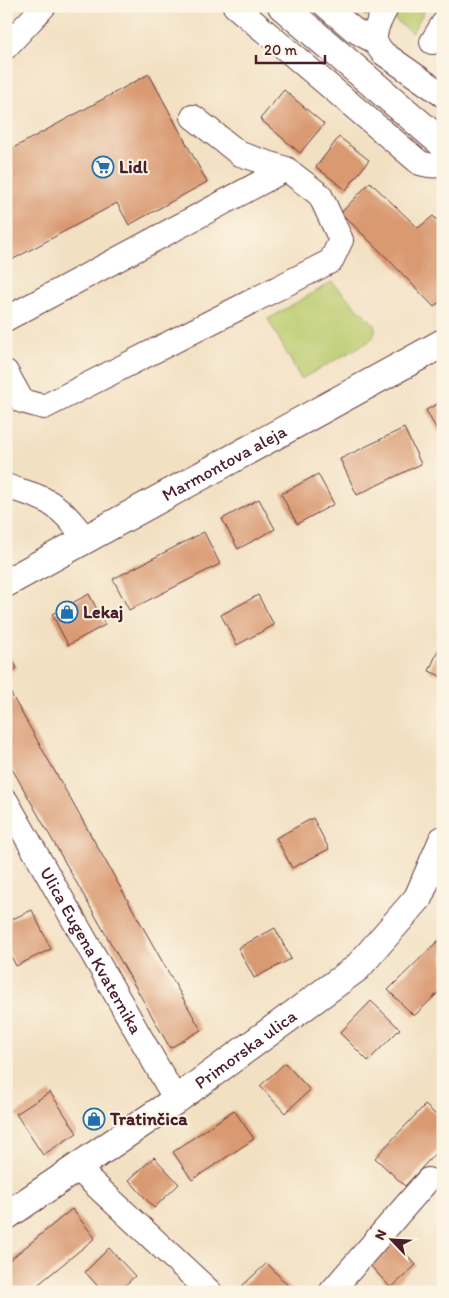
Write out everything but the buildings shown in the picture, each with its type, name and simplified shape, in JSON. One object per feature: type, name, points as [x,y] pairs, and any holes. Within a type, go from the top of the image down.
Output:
[{"type":"main road","points":[[282,6],[398,106],[439,133]]},
{"type":"main road","name":"Marmontova aleja","points":[[6,583],[443,343]]},
{"type":"main road","name":"Primorska ulica","points":[[6,1216],[176,1100],[357,968],[418,898],[443,840]]},
{"type":"street","points":[[6,47],[44,6]]},
{"type":"street","points":[[235,6],[420,163],[434,165],[443,182]]},
{"type":"street","points":[[326,6],[354,30],[374,41],[383,53],[443,95]]},
{"type":"street","points":[[374,41],[377,26],[387,6]]},
{"type":"street","points":[[6,372],[22,400],[44,407],[332,261],[341,240],[320,195],[286,169],[240,154],[193,117]]},
{"type":"street","points":[[6,319],[286,169]]},
{"type":"street","points":[[6,486],[37,496],[53,504],[74,524],[86,540]]},
{"type":"street","name":"Ulica Eugena Kvaternika","points":[[6,802],[176,1100]]},
{"type":"street","points":[[76,1167],[210,1292]]},
{"type":"street","points":[[331,1292],[428,1180]]},
{"type":"green space","points":[[397,6],[427,6],[412,33],[395,20]]},
{"type":"green space","points":[[332,282],[375,325],[375,333],[368,342],[301,379],[268,319]]},
{"type":"place","name":"Lidl","points":[[103,167]]},
{"type":"place","name":"Lekaj","points":[[67,612]]},
{"type":"place","name":"Tratinčica","points":[[94,1119]]}]
